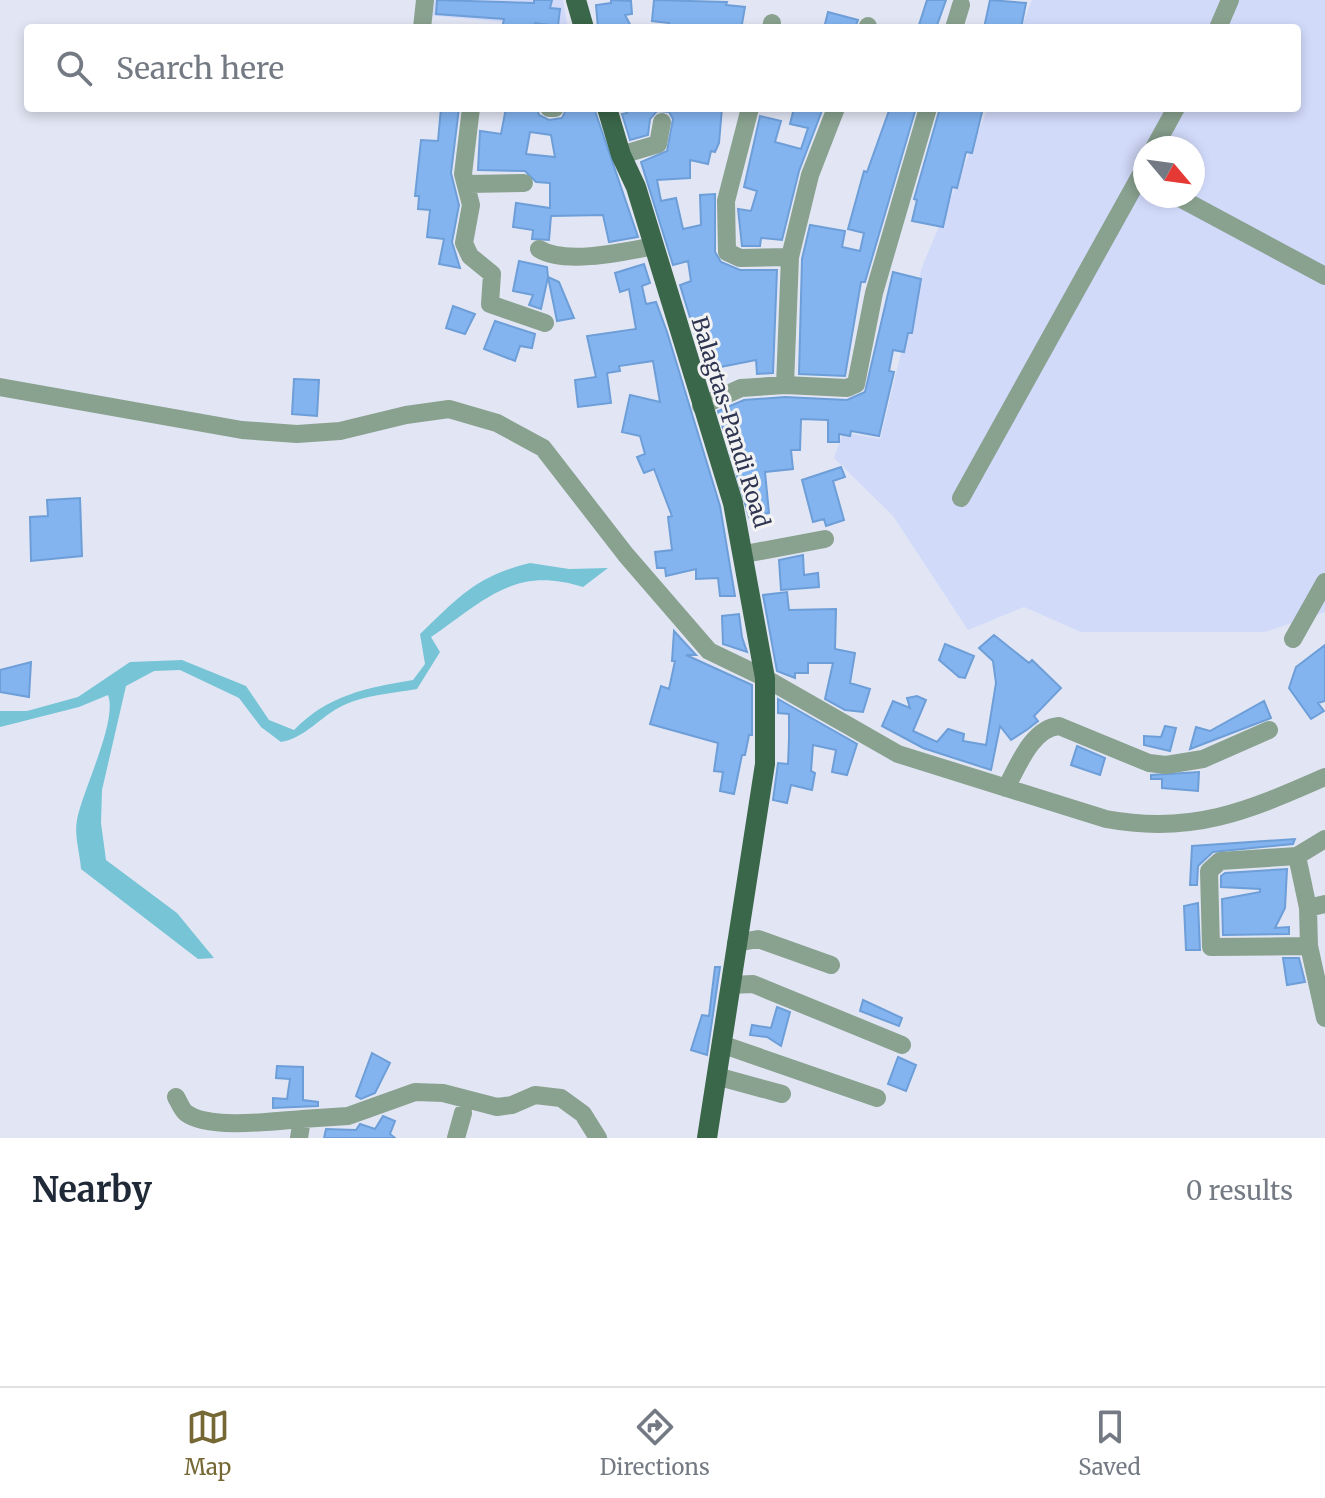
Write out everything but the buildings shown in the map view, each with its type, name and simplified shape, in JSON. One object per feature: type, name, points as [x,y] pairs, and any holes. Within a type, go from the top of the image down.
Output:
[{"type":"main road","points":[[576,0],[583,24]]},
{"type":"main road","name":"Balagtas-Pandi Road","points":[[608,112],[621,155],[636,187],[701,406],[723,468],[745,554],[765,678],[765,764],[707,1138]]},
{"type":"street","points":[[422,24],[425,0]]},
{"type":"street","points":[[1220,24],[1230,0]]},
{"type":"street","points":[[955,24],[961,5]]},
{"type":"street","points":[[471,112],[463,174],[471,205],[464,243],[470,256],[492,274],[490,304],[545,323]]},
{"type":"street","points":[[749,112],[726,201],[727,252],[740,258],[790,257]]},
{"type":"street","points":[[785,385],[790,257],[810,175],[834,112]]},
{"type":"street","points":[[701,406],[741,388],[785,385],[847,388],[856,384],[874,293],[927,112]]},
{"type":"street","points":[[1161,136],[1174,112]]},
{"type":"street","points":[[621,155],[658,144],[662,122]]},
{"type":"street","points":[[468,184],[524,183]]},
{"type":"street","points":[[961,498],[1133,192]]},
{"type":"street","points":[[1198,208],[1325,276]]},
{"type":"street","points":[[539,249],[554,257],[617,253],[654,246]]},
{"type":"street","points":[[0,387],[242,430],[297,434],[340,431],[406,415],[449,409],[497,423],[543,448],[626,555],[709,651],[765,678],[898,754],[1137,824],[1212,821],[1247,811],[1325,777]]},
{"type":"street","points":[[745,554],[825,539]]},
{"type":"street","points":[[1293,639],[1325,582]]},
{"type":"street","points":[[1006,788],[1036,737],[1047,727],[1059,726],[1149,763],[1166,765],[1203,759],[1269,730]]},
{"type":"street","points":[[1309,946],[1211,947],[1208,940],[1209,871],[1212,865],[1297,856],[1325,839]]},
{"type":"street","points":[[1297,856],[1316,906],[1309,946],[1325,1018]]},
{"type":"street","points":[[736,943],[758,939],[831,965]]},
{"type":"street","points":[[730,985],[753,984],[902,1045]]},
{"type":"street","points":[[721,1044],[877,1098]]},
{"type":"street","points":[[716,1076],[782,1094]]},
{"type":"street","points":[[176,1097],[185,1113],[198,1118],[261,1123],[348,1116],[415,1092],[443,1093],[497,1107],[512,1105],[535,1095],[561,1098],[583,1114],[598,1138]]},
{"type":"street","points":[[456,1138],[463,1113]]},
{"type":"street","points":[[299,1138],[302,1119]]},
{"type":"shaded area","points":[[427,0],[563,0],[567,24],[524,24],[425,15]]},
{"type":"shaded area","points":[[1032,0],[1325,0],[1325,612],[1265,632],[1081,632],[1024,607],[968,630],[893,516],[834,458],[843,432],[880,439],[922,267],[986,112],[1301,112],[1301,24],[1023,24]]},
{"type":"shaded area","points":[[530,563],[569,569],[608,568],[583,587],[538,580],[519,583],[485,599],[431,637],[440,652],[417,689],[344,705],[290,740],[281,742],[261,727],[239,698],[180,670],[154,671],[126,686],[102,790],[101,823],[106,860],[177,913],[214,958],[198,959],[81,869],[76,826],[104,738],[110,707],[108,695],[79,707],[0,727],[0,711],[27,711],[78,697],[130,662],[182,660],[246,686],[269,720],[294,730],[334,701],[379,686],[413,680],[425,664],[420,634],[482,581]]}]
